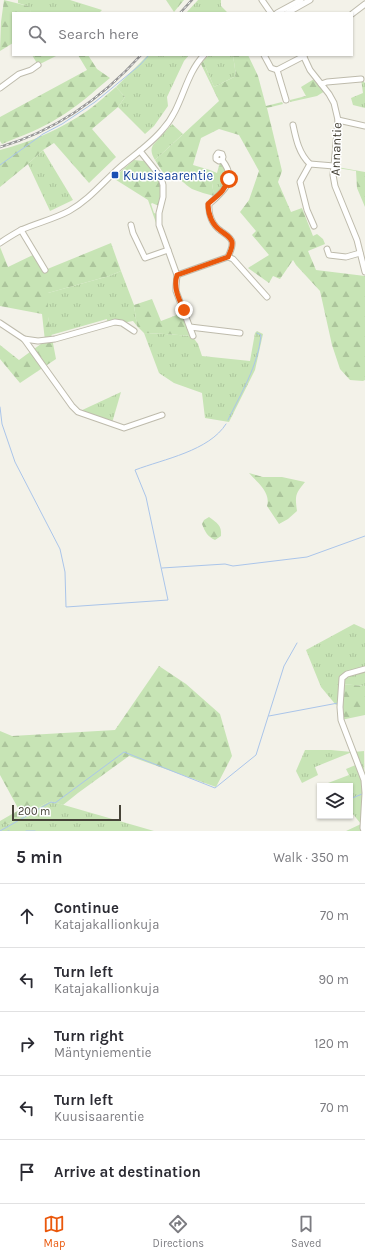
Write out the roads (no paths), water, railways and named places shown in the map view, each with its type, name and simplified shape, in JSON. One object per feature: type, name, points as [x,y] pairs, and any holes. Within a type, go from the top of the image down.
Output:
[{"type":"street","points":[[262,0],[270,12]]},
{"type":"street","points":[[286,12],[301,0]]},
{"type":"street","points":[[286,12],[310,0]]},
{"type":"street","points":[[353,13],[365,4]]},
{"type":"street","points":[[0,243],[21,230],[60,216],[80,204],[159,134],[172,119],[193,70],[203,56]]},
{"type":"street","points":[[265,56],[272,68],[277,70],[286,100]]},
{"type":"street","points":[[277,70],[301,56]]},
{"type":"street","name":"Annantie","points":[[303,56],[310,70],[329,94],[334,103],[338,120],[333,175],[335,186],[357,240],[365,272]]},
{"type":"street","points":[[0,88],[18,74],[31,70],[38,65]]},
{"type":"street","points":[[321,84],[327,82],[361,79]]},
{"type":"street","points":[[338,120],[365,126]]},
{"type":"street","points":[[293,125],[304,158],[310,164],[334,166]]},
{"type":"street","points":[[140,151],[151,163],[161,178],[163,192],[159,225],[177,275],[176,291],[193,336]]},
{"type":"street","points":[[222,160],[228,169],[229,179],[222,193],[208,204],[208,209],[216,228],[232,241],[232,249],[228,257]]},
{"type":"street","points":[[310,164],[300,182],[307,210],[314,226]]},
{"type":"street","points":[[131,225],[133,234],[145,258],[168,250]]},
{"type":"street","points":[[21,230],[45,270]]},
{"type":"street","points":[[327,249],[329,254],[346,257],[360,254]]},
{"type":"street","points":[[177,275],[228,257],[233,259],[267,297]]},
{"type":"street","points":[[24,339],[38,341],[55,339],[115,322],[122,322],[134,331]]},
{"type":"street","points":[[0,323],[24,339],[72,406],[78,412],[124,428],[162,415]]},
{"type":"street","points":[[190,327],[240,333]]},
{"type":"street","points":[[364,831],[364,780],[341,720],[340,707],[342,678],[347,674],[365,669]]},
{"type":"waterway","points":[[0,165],[43,134],[62,124],[95,102],[140,65],[148,56]]},
{"type":"waterway","points":[[228,420],[253,368],[261,335],[257,333]]},
{"type":"waterway","points":[[0,407],[2,424],[15,462],[60,549],[65,572],[66,607],[168,600],[146,497],[135,470],[197,448],[209,441],[226,424]]},
{"type":"waterway","points":[[162,568],[225,564],[233,566],[307,557],[365,536]]},
{"type":"waterway","points":[[0,831],[51,802],[55,803],[124,752],[215,788],[256,755],[284,666],[297,643]]},
{"type":"waterway","points":[[269,716],[338,703]]},
{"type":"waterway","points":[[353,798],[362,794]]},
{"type":"waterway","points":[[26,831],[35,831]]},
{"type":"railway","points":[[181,12],[192,0]]},
{"type":"railway","points":[[0,147],[40,132],[77,111],[111,85],[140,56]]},
{"type":"place","name":"Kuusisaarentie","points":[[115,175]]}]
